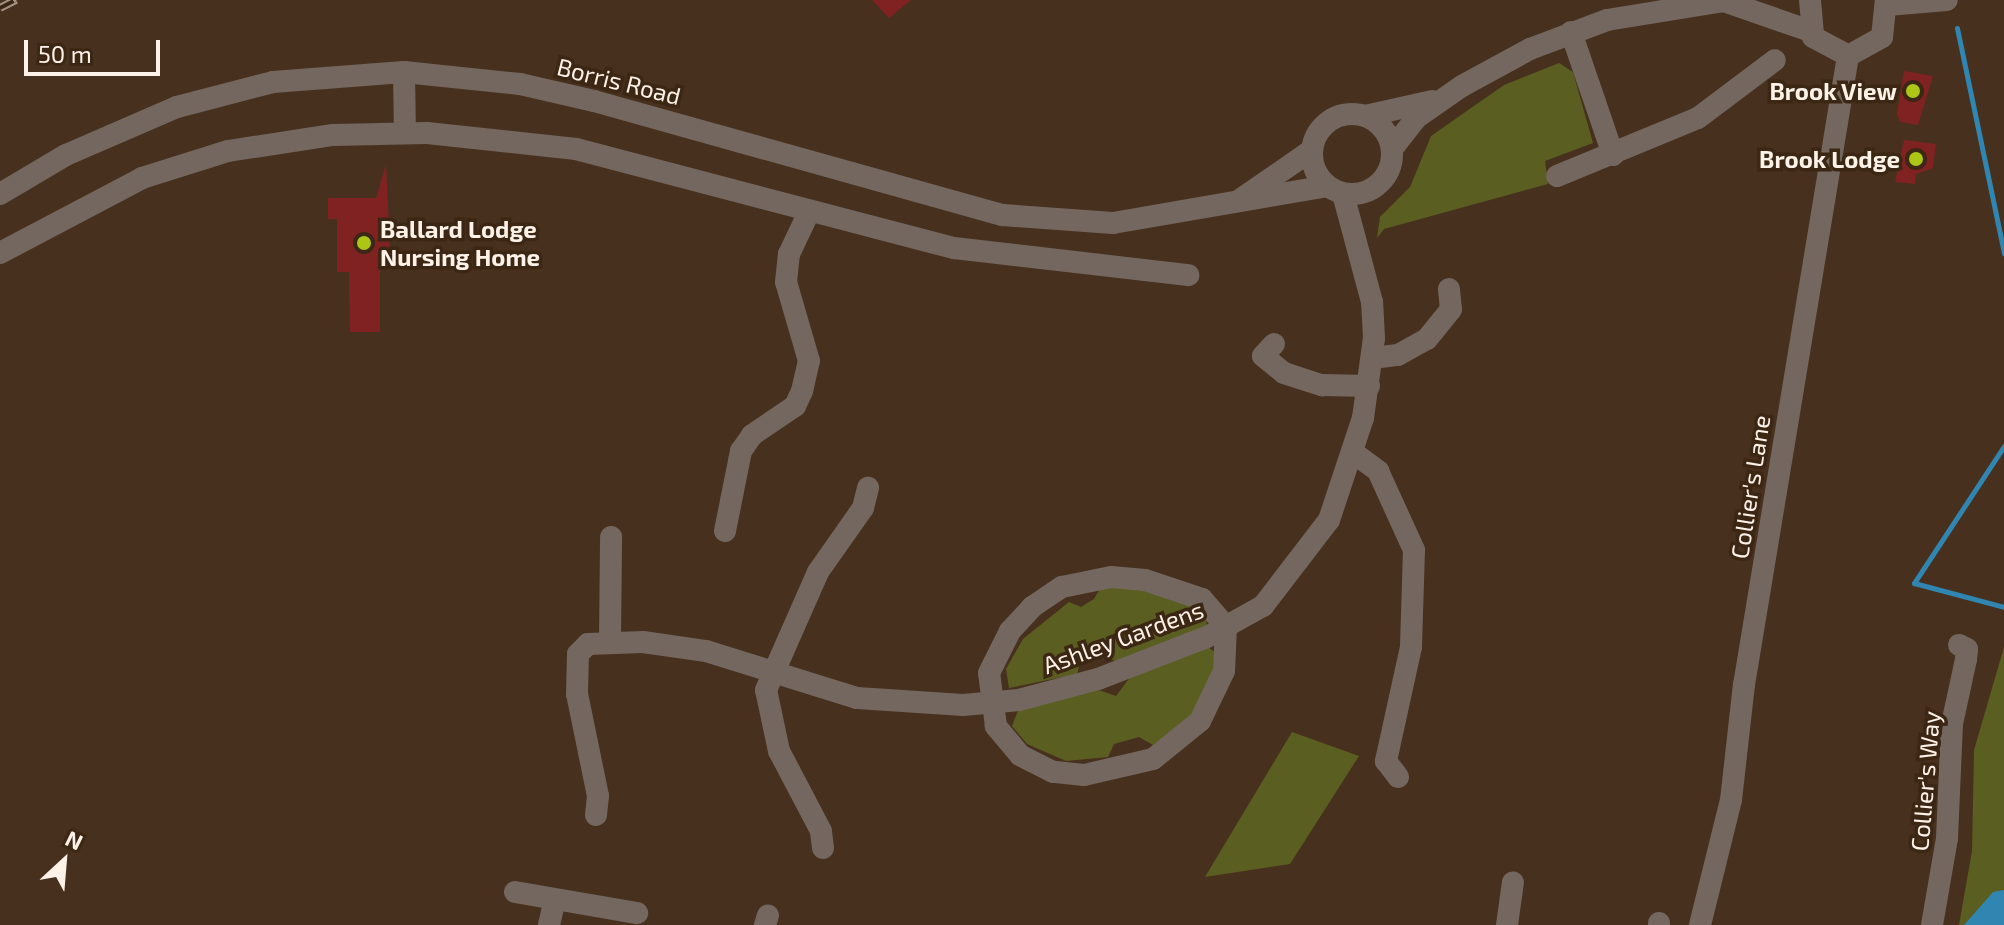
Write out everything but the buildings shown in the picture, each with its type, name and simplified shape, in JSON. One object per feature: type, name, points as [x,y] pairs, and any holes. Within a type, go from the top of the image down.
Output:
[{"type":"street","points":[[1357,229],[1370,190],[1385,178],[1392,149],[1416,118],[1441,99],[1571,32],[1707,0],[1743,6],[1810,31],[1823,47],[1848,56],[1882,37],[1886,2],[1947,0]]},
{"type":"street","points":[[1743,6],[1768,0]]},
{"type":"street","points":[[1810,0],[1810,31]]},
{"type":"street","points":[[1571,32],[1613,155]]},
{"type":"street","name":"Collier's Lane","points":[[1700,925],[1731,800],[1744,685],[1848,56]]},
{"type":"street","points":[[1557,176],[1698,118],[1775,60]]},
{"type":"street","points":[[404,72],[405,133]]},
{"type":"street","name":"Borris Road","points":[[0,194],[66,155],[177,107],[273,82],[404,72],[520,84],[594,101],[1003,215],[1113,223],[1237,202],[1335,190]]},
{"type":"street","points":[[1370,190],[1335,190],[1314,170],[1312,150],[1332,119],[1365,116],[1441,99]]},
{"type":"street","points":[[1365,116],[1383,129],[1392,149]]},
{"type":"street","points":[[0,253],[142,178],[182,164],[279,141],[405,133],[576,149],[809,212],[1012,258],[1188,275]]},
{"type":"street","name":"Borris Road","points":[[1237,202],[1312,150]]},
{"type":"street","name":"Ashley Gardens","points":[[610,640],[706,651],[770,674],[857,698],[990,703],[1098,679],[1226,627],[1263,606],[1316,541],[1355,454],[1369,386],[1373,358],[1372,302],[1357,229],[1335,190]]},
{"type":"street","points":[[725,531],[741,451],[752,435],[795,406],[802,391],[809,361],[786,282],[789,254],[809,212]]},
{"type":"street","points":[[1373,358],[1398,355],[1427,339],[1451,309],[1449,289]]},
{"type":"street","points":[[1274,344],[1263,356],[1284,373],[1322,385],[1369,386]]},
{"type":"street","points":[[1355,454],[1378,471],[1414,550],[1411,647],[1386,761],[1398,777]]},
{"type":"street","points":[[823,848],[821,831],[775,737],[767,710],[770,674],[818,572],[863,508],[868,488]]},
{"type":"street","points":[[596,815],[598,796],[577,694],[578,654],[588,644],[610,640],[611,537]]},
{"type":"street","name":"Ashley Gardens","points":[[1128,577],[1174,588],[1202,599],[1226,627],[1224,671],[1200,721],[1153,759],[1123,769],[1070,775],[1038,766],[1006,740],[990,703],[989,673],[1010,631],[1046,597],[1078,582],[1128,577]]},
{"type":"street","name":"Collier's Way","points":[[1932,925],[1947,838],[1952,724],[1967,649],[1959,645]]},
{"type":"street","points":[[1507,925],[1513,882]]},
{"type":"street","points":[[515,892],[637,913]]},
{"type":"street","points":[[549,925],[555,900]]},
{"type":"green space","points":[[1559,63],[1573,72],[1593,143],[1545,161],[1548,184],[1384,229],[1377,238],[1380,217],[1410,187],[1431,136],[1504,85]]},
{"type":"green space","points":[[1101,587],[1144,588],[1205,607],[1207,627],[1117,662],[1096,652],[1081,660],[1077,674],[1009,688],[1006,669],[1023,639],[1069,602],[1081,607],[1094,599]]},
{"type":"green space","points":[[1207,646],[1222,658],[1192,720],[1153,745],[1139,737],[1114,744],[1108,757],[1066,761],[1027,744],[1012,726],[1019,708],[1093,688],[1116,696],[1131,676]]},
{"type":"green space","points":[[2004,647],[2004,925],[1959,925],[1972,851],[1974,750]]},
{"type":"green space","points":[[1292,732],[1359,756],[1290,864],[1205,877]]},
{"type":"water","points":[[2004,890],[2004,925],[1964,925],[1993,892]]},
{"type":"waterway","points":[[1957,28],[2004,253]]},
{"type":"waterway","points":[[2004,446],[1914,583],[2004,607]]},
{"type":"railway","points":[[0,8],[16,0]]},
{"type":"place","name":"Brook View","points":[[1913,91]]},
{"type":"place","name":"Brook Lodge","points":[[1916,159]]},
{"type":"place","name":"Ballard Lodge Nursing Home","points":[[364,243]]}]
